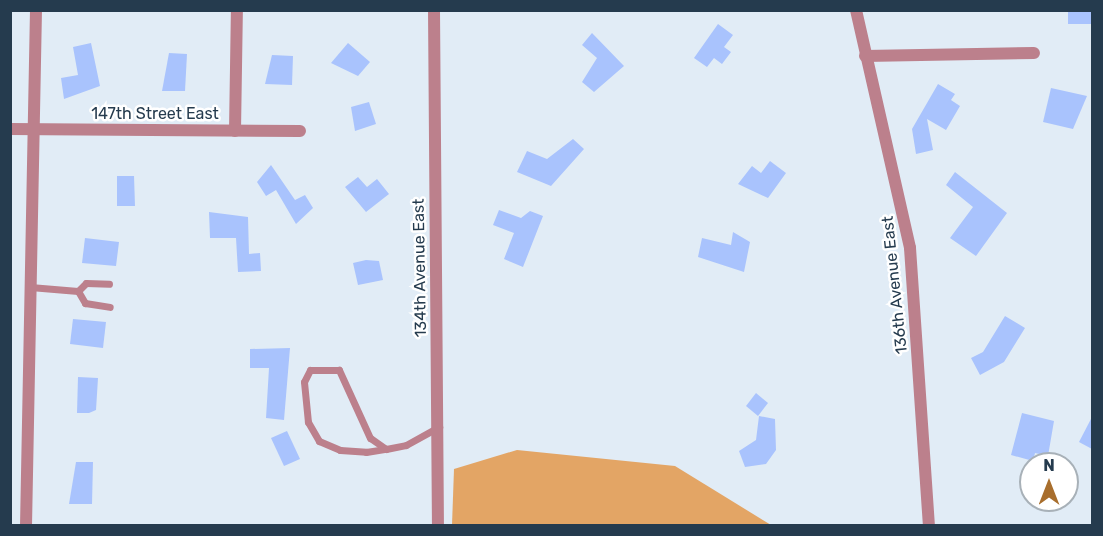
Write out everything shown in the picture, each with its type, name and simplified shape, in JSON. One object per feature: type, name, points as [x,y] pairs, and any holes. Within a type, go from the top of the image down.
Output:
[{"type":"street","points":[[26,525],[36,10]]},
{"type":"street","points":[[235,131],[237,10]]},
{"type":"street","name":"134th Avenue East","points":[[434,10],[438,525]]},
{"type":"street","name":"136th Avenue East","points":[[856,10],[910,248],[929,525]]},
{"type":"street","points":[[865,56],[1034,53]]},
{"type":"street","name":"147th Street East","points":[[10,129],[300,131]]},
{"type":"lane","points":[[30,287],[78,291],[86,283],[109,284]]},
{"type":"lane","points":[[78,291],[85,303],[110,307]]},
{"type":"lane","points":[[386,449],[370,438],[339,370],[310,370],[303,400],[320,441],[340,450],[386,449],[439,428]]},
{"type":"shaded area","points":[[517,450],[675,466],[771,525],[452,525],[454,469]]},
{"type":"building","points":[[1068,10],[1092,10],[1092,24],[1068,24]]},
{"type":"building","points":[[718,24],[733,35],[724,47],[731,52],[722,64],[714,58],[707,67],[694,58]]},
{"type":"building","points":[[592,33],[624,66],[594,92],[582,82],[597,58],[582,45]]},
{"type":"building","points":[[91,43],[100,86],[64,99],[61,78],[78,75],[73,47]]},
{"type":"building","points":[[348,43],[370,62],[358,76],[331,63]]},
{"type":"building","points":[[169,53],[187,54],[185,91],[162,91]]},
{"type":"building","points":[[272,55],[293,56],[292,85],[265,84]]},
{"type":"building","points":[[938,84],[955,94],[951,100],[960,106],[946,130],[927,119],[933,150],[916,154],[912,129]]},
{"type":"building","points":[[1051,88],[1087,96],[1073,129],[1043,122]]},
{"type":"building","points":[[369,102],[376,124],[355,131],[351,107]]},
{"type":"building","points":[[573,139],[584,149],[551,186],[517,172],[527,151],[547,159]]},
{"type":"building","points":[[770,161],[786,173],[768,198],[738,184],[752,166],[761,173]]},
{"type":"building","points":[[271,165],[295,200],[305,195],[313,208],[296,224],[276,190],[266,196],[257,182]]},
{"type":"building","points":[[955,172],[1007,213],[976,256],[950,238],[973,207],[946,185]]},
{"type":"building","points":[[117,176],[134,176],[135,206],[117,206]]},
{"type":"building","points":[[358,177],[367,187],[377,179],[389,194],[366,212],[345,187]]},
{"type":"building","points":[[499,210],[521,218],[530,211],[543,216],[523,267],[504,259],[514,233],[493,225]]},
{"type":"building","points":[[209,212],[248,217],[249,254],[260,253],[261,271],[238,272],[236,238],[210,238]]},
{"type":"building","points":[[733,232],[750,242],[744,272],[698,257],[702,238],[731,245]]},
{"type":"building","points":[[85,238],[119,242],[116,266],[82,263]]},
{"type":"building","points":[[366,260],[379,261],[383,280],[358,285],[353,263]]},
{"type":"building","points":[[1005,316],[1025,328],[1004,362],[980,375],[971,358],[983,352]]},
{"type":"building","points":[[73,319],[106,322],[103,348],[70,344]]},
{"type":"building","points":[[290,348],[284,420],[266,418],[269,368],[250,368],[250,349]]},
{"type":"building","points":[[78,377],[98,378],[96,410],[89,413],[77,413]]},
{"type":"building","points":[[756,393],[768,403],[758,416],[746,406]]},
{"type":"building","points":[[1022,413],[1054,421],[1049,452],[1019,452],[1019,457],[1011,455]]},
{"type":"building","points":[[759,416],[775,419],[776,450],[766,464],[745,467],[739,451],[756,440]]},
{"type":"building","points":[[1092,417],[1092,449],[1079,442]]},
{"type":"building","points":[[287,431],[300,459],[284,466],[271,438]]},
{"type":"building","points":[[76,462],[93,462],[92,504],[69,504]]}]
